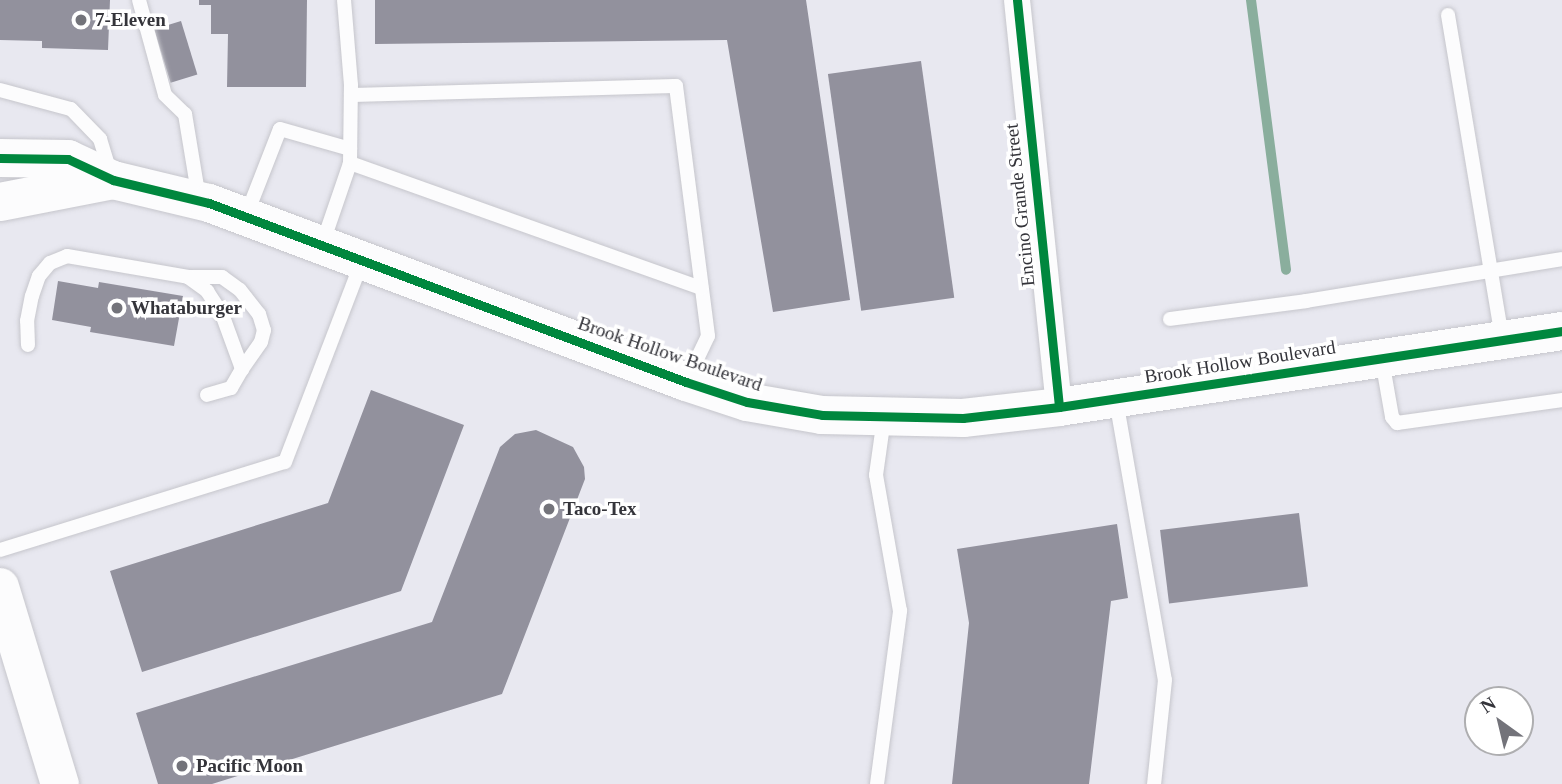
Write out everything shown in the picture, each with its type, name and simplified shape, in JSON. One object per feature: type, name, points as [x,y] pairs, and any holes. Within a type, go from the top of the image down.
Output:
[{"type":"street","name":"Encino Grande Street","points":[[1017,0],[1059,407]]},
{"type":"street","name":"Brook Hollow Boulevard","points":[[0,158],[68,159],[113,180],[200,201],[246,217],[686,382],[747,402],[822,415],[963,418],[1059,407],[1562,331]]},
{"type":"street","name":"Brook Hollow Boulevard","points":[[9,203],[113,180]]},
{"type":"street","points":[[0,587],[60,784]]},
{"type":"lane","points":[[139,0],[165,95],[185,114],[200,201]]},
{"type":"lane","points":[[322,246],[350,156],[351,95],[344,0]]},
{"type":"lane","points":[[1447,15],[1503,340]]},
{"type":"lane","points":[[351,95],[677,86],[708,336],[686,382]]},
{"type":"lane","points":[[0,90],[71,108],[100,139],[113,180]]},
{"type":"lane","points":[[246,217],[280,130],[701,288]]},
{"type":"lane","points":[[28,345],[27,321],[38,276],[50,263],[67,256],[188,276],[222,277],[240,290],[259,314],[264,330],[261,342],[231,388],[207,396]]},
{"type":"lane","points":[[1170,319],[1306,301],[1562,259]]},
{"type":"lane","points":[[0,550],[285,462],[362,260]]},
{"type":"lane","points":[[188,276],[207,291],[222,314],[242,369]]},
{"type":"lane","points":[[1382,358],[1392,417],[1397,423],[1562,400]]},
{"type":"lane","points":[[1116,398],[1165,680],[1154,784]]},
{"type":"lane","points":[[877,784],[900,611],[876,475],[884,418]]},
{"type":"building","points":[[0,0],[110,0],[108,50],[42,48],[42,41],[0,40]]},
{"type":"building","points":[[199,0],[307,0],[306,87],[227,87],[228,34],[211,34],[211,5],[199,5]]},
{"type":"building","points":[[375,0],[806,0],[850,300],[773,312],[727,40],[375,44]]},
{"type":"building","points":[[181,21],[197,75],[171,83],[154,29]]},
{"type":"building","points":[[921,61],[954,298],[861,311],[828,74]]},
{"type":"building","name":"Whataburger","points":[[58,281],[98,288],[99,282],[183,296],[174,346],[90,332],[91,327],[52,320]]},
{"type":"building","points":[[371,390],[464,425],[401,591],[142,672],[110,571],[328,503]]},
{"type":"building","points":[[536,430],[573,447],[584,467],[585,479],[502,694],[212,784],[158,784],[136,713],[432,622],[500,447],[515,434]]},
{"type":"building","points":[[1299,513],[1308,586],[1169,604],[1160,530]]},
{"type":"building","points":[[1117,524],[1128,598],[1111,601],[1089,784],[952,784],[969,623],[957,549]]},
{"type":"waterway","points":[[1251,0],[1286,270]]},
{"type":"cycle path","points":[[1017,0],[1059,407]]},
{"type":"cycle path","points":[[0,158],[68,159],[113,180],[209,203],[686,382],[747,402],[822,415],[963,418],[1059,407],[1562,331]]},
{"type":"place","name":"7-Eleven","points":[[81,20]]},
{"type":"place","name":"Whataburger","points":[[117,308]]},
{"type":"place","name":"Taco-Tex","points":[[549,509]]},
{"type":"place","name":"Pacific Moon","points":[[182,766]]}]
